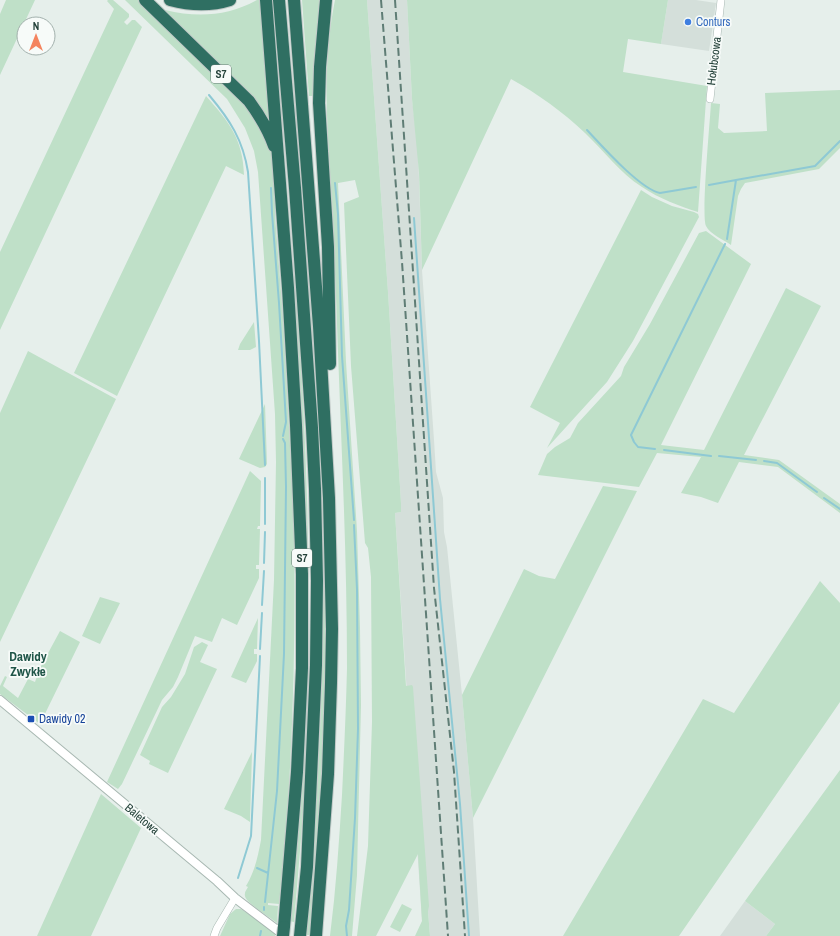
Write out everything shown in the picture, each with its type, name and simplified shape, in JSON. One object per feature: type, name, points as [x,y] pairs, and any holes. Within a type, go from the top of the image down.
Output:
[{"type":"highway","name":"S7","points":[[145,0],[249,102],[264,124],[279,161],[296,425],[302,586],[302,668],[297,772],[284,933]]},
{"type":"highway","points":[[170,0],[182,3],[203,4],[230,0]]},
{"type":"highway","points":[[266,0],[279,161]]},
{"type":"highway","points":[[279,0],[295,188],[315,497],[316,664],[308,852],[300,936]]},
{"type":"highway","points":[[294,0],[326,413],[330,505],[332,629],[331,683],[327,781],[316,936]]},
{"type":"highway","points":[[326,0],[320,67],[319,104],[328,247],[330,362],[326,413]]},
{"type":"highway","points":[[324,24],[330,0]]},
{"type":"street","name":"Hołubcowa","points":[[710,98],[721,0]]},
{"type":"street","name":"Baletowa","points":[[0,700],[218,881],[235,898],[284,933]]},
{"type":"street","points":[[214,936],[217,928],[235,898]]},
{"type":"shaded area","points":[[367,0],[407,0],[412,99],[418,149],[422,270],[436,472],[443,498],[444,532],[447,547],[462,695],[473,818],[480,936],[430,936],[428,911],[422,921],[395,513],[401,512],[401,503],[388,292]]},
{"type":"shaded area","points":[[668,0],[696,0],[716,3],[709,51],[661,44]]},
{"type":"shaded area","points":[[745,901],[775,924],[766,936],[720,936]]},
{"type":"green space","points":[[6,0],[35,0],[28,16],[16,16],[16,41],[0,75],[0,14]]},
{"type":"green space","points":[[113,0],[129,14],[129,17],[124,22],[127,25],[132,20],[135,20],[142,27],[0,330],[0,252],[114,9],[107,1]]},
{"type":"green space","points":[[125,0],[139,0],[242,100],[267,138],[271,151],[275,188],[275,216],[283,317],[294,519],[295,567],[294,664],[288,808],[279,904],[268,903],[268,905],[278,906],[277,923],[249,902],[245,895],[248,887],[246,886],[256,863],[261,840],[274,580],[276,462],[275,414],[258,172],[254,151],[245,128],[227,99]]},
{"type":"green space","points":[[257,0],[262,0],[271,121],[267,121],[164,11],[201,15],[212,14],[235,9]]},
{"type":"green space","points":[[302,0],[321,0],[315,54],[313,96],[309,96]]},
{"type":"green space","points":[[335,0],[367,0],[388,292],[401,503],[401,512],[395,513],[406,686],[412,685],[413,687],[430,936],[415,936],[422,921],[418,854],[376,936],[357,936],[368,846],[372,722],[371,577],[368,548],[365,543],[351,366],[344,203],[359,197],[355,180],[338,183],[346,362],[357,531],[360,628],[361,705],[357,875],[352,936],[330,936],[336,883],[342,795],[347,668],[343,482],[327,94],[328,48]]},
{"type":"green space","points":[[407,0],[668,0],[661,44],[628,39],[623,72],[707,86],[698,212],[663,199],[634,181],[619,169],[585,133],[568,118],[540,97],[511,79],[422,270],[419,173],[412,99]]},
{"type":"green space","points":[[840,90],[840,148],[819,169],[745,183],[738,196],[731,245],[711,232],[706,226],[705,205],[711,103],[720,104],[718,128],[724,133],[767,131],[765,93]]},
{"type":"green space","points":[[206,96],[222,114],[238,141],[243,162],[244,175],[226,166],[117,396],[74,373]]},
{"type":"green space","points":[[641,190],[672,206],[694,212],[698,214],[699,217],[633,341],[607,382],[547,448],[560,423],[530,407]]},
{"type":"green space","points":[[706,231],[751,264],[661,445],[704,450],[786,288],[821,306],[744,455],[779,460],[840,504],[840,513],[778,467],[739,462],[718,503],[701,497],[681,493],[701,457],[657,453],[639,487],[538,475],[547,454],[570,438],[578,423],[621,376],[624,367],[650,324],[699,233]]},
{"type":"green space","points":[[311,273],[325,525],[326,676],[322,773],[310,935],[306,935],[321,709],[322,574],[306,274]]},
{"type":"green space","points":[[295,276],[303,392],[309,567],[309,625],[306,764],[294,922],[289,921],[303,751],[291,277]]},
{"type":"green space","points":[[254,322],[256,347],[250,350],[238,350],[240,344]]},
{"type":"green space","points":[[28,351],[116,399],[0,642],[0,413]]},
{"type":"green space","points":[[265,404],[267,464],[265,467],[260,468],[239,459]]},
{"type":"green space","points":[[250,471],[261,481],[260,526],[258,526],[257,529],[260,529],[259,565],[256,565],[256,569],[259,569],[259,578],[237,625],[222,618],[212,642],[195,636],[173,687],[162,700],[122,784],[118,789],[107,782]]},
{"type":"green space","points":[[603,486],[637,491],[473,818],[462,695],[524,569],[539,576],[555,579]]},
{"type":"green space","points":[[820,581],[840,603],[840,702],[679,936],[563,936],[703,699],[734,713]]},
{"type":"green space","points":[[100,597],[120,603],[100,644],[82,636]]},
{"type":"green space","points":[[258,618],[257,649],[254,649],[254,654],[257,654],[257,661],[246,683],[231,677]]},
{"type":"green space","points":[[60,631],[80,642],[40,724],[0,694],[0,686],[5,676],[7,677],[3,686],[18,698],[28,679],[35,682],[40,668]]},
{"type":"green space","points":[[202,642],[208,645],[200,662],[217,669],[168,773],[149,764],[150,761],[140,755],[162,707],[171,697],[185,674],[194,647]]},
{"type":"green space","points":[[252,752],[250,822],[241,816],[224,809]]},
{"type":"green space","points":[[840,770],[840,936],[766,936],[775,924],[745,901]]},
{"type":"green space","points":[[101,794],[141,828],[91,936],[37,936]]},
{"type":"green space","points":[[402,904],[412,909],[400,932],[390,927]]},
{"type":"green space","points":[[236,909],[241,909],[276,933],[275,936],[220,936],[230,914]]},
{"type":"waterway","points":[[209,95],[223,113],[239,140],[248,172],[265,465]]},
{"type":"waterway","points":[[587,130],[632,176],[652,190],[660,193],[696,187]]},
{"type":"waterway","points":[[727,239],[736,180],[815,166],[840,141]]},
{"type":"waterway","points":[[709,185],[736,180]]},
{"type":"waterway","points":[[335,183],[338,214],[342,356],[354,520]]},
{"type":"waterway","points":[[271,188],[286,422],[283,436]]},
{"type":"waterway","points":[[414,218],[440,599],[460,804],[469,936]]},
{"type":"waterway","points":[[655,449],[638,447],[631,435],[725,244]]},
{"type":"waterway","points":[[265,902],[277,791],[284,654],[286,487],[285,443],[283,439]]},
{"type":"waterway","points":[[664,450],[711,456]]},
{"type":"waterway","points":[[719,456],[756,460]]},
{"type":"waterway","points":[[764,461],[777,463],[817,492]]},
{"type":"waterway","points":[[265,478],[265,524]]},
{"type":"waterway","points":[[824,498],[840,509]]},
{"type":"waterway","points":[[347,936],[346,926],[349,910],[355,818],[358,729],[357,589],[354,525]]},
{"type":"waterway","points":[[264,563],[265,532]]},
{"type":"waterway","points":[[262,605],[264,571]]},
{"type":"waterway","points":[[260,649],[262,613]]},
{"type":"waterway","points":[[238,878],[251,836],[260,656]]},
{"type":"waterway","points":[[257,868],[268,873]]},
{"type":"waterway","points":[[260,936],[261,931]]},
{"type":"railway","points":[[381,0],[402,262],[448,936]]},
{"type":"railway","points":[[395,0],[434,588],[454,772],[465,936]]},
{"type":"place","name":"Conturs","points":[[688,22]]},
{"type":"place","name":"Dawidy 02","points":[[31,719]]},
{"type":"district","name":"Dawidy Zwykłe","points":[[28,664]]}]
